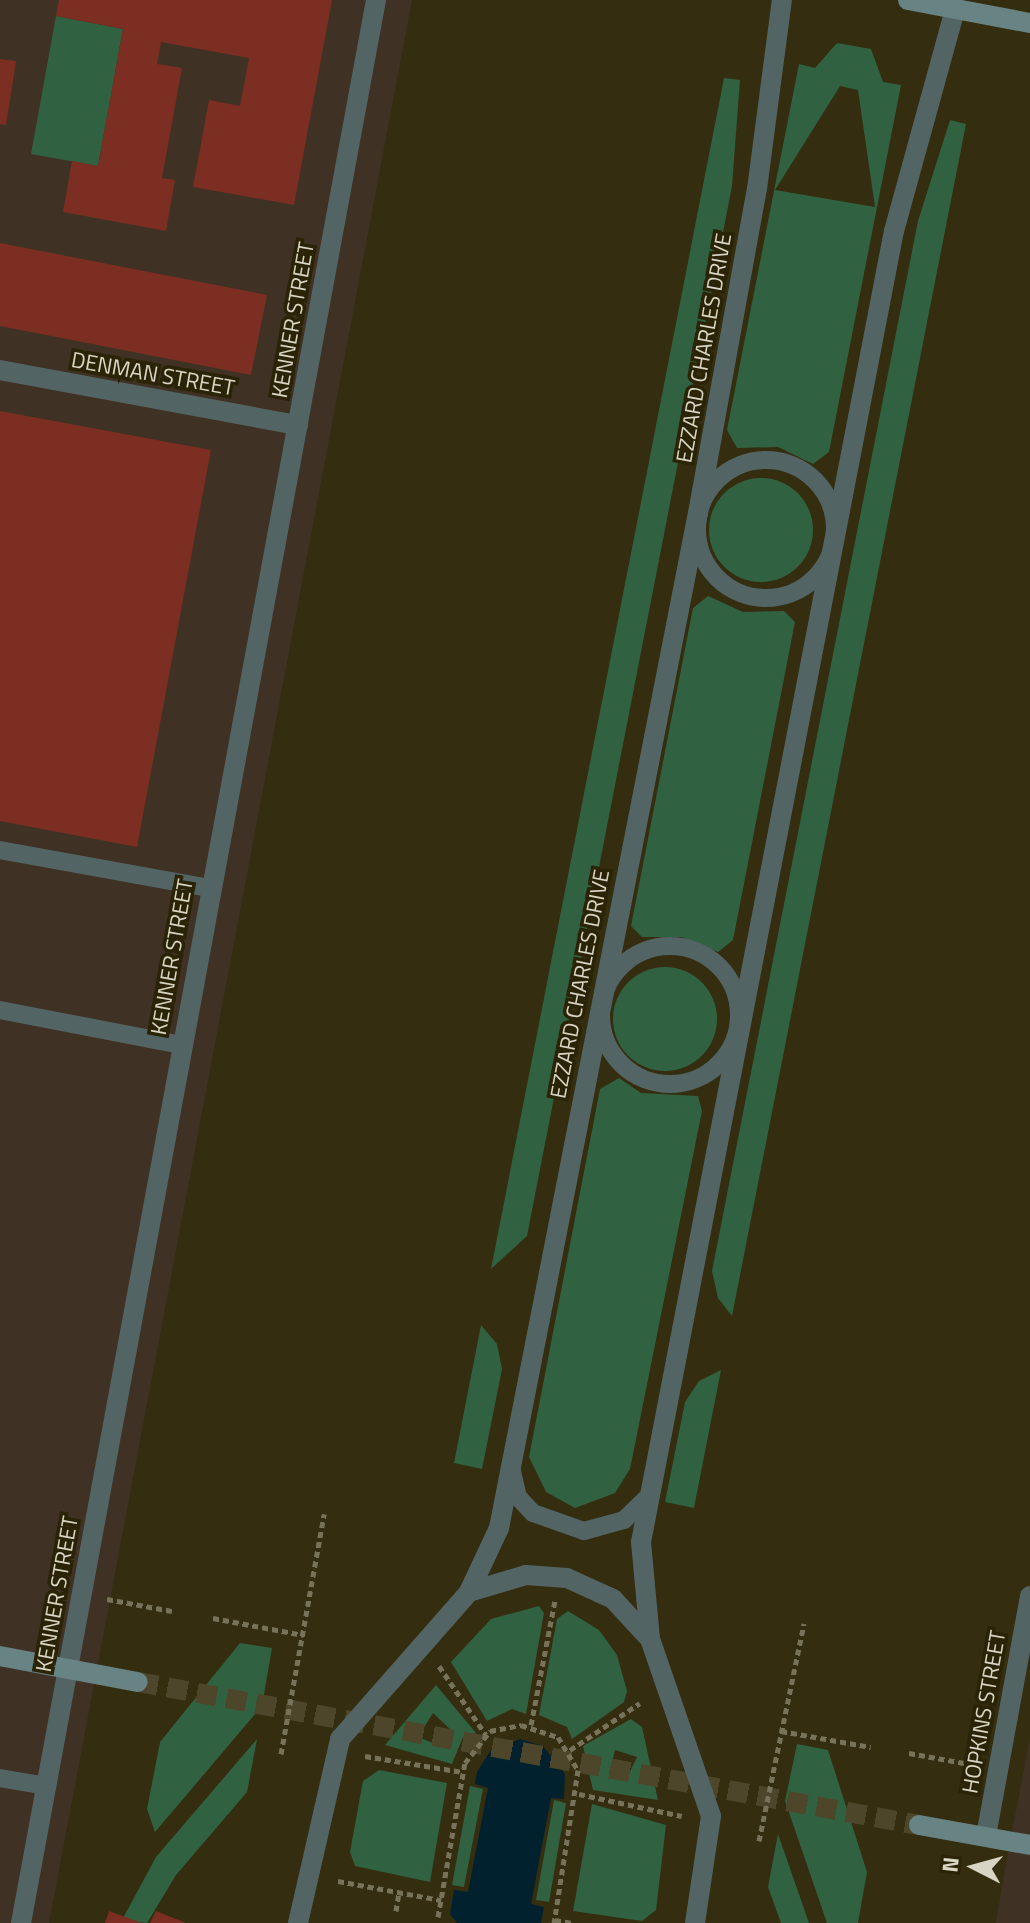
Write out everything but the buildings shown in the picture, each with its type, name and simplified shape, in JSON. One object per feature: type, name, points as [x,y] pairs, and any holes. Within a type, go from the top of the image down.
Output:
[{"type":"main road","points":[[908,0],[956,5],[1030,23]]},
{"type":"main road","points":[[0,1656],[138,1682]]},
{"type":"main road","points":[[919,1825],[1030,1845]]},
{"type":"street","name":"KENNER STREET","points":[[21,1923],[209,888],[376,0]]},
{"type":"street","name":"EZZARD CHARLES DRIVE","points":[[298,1923],[340,1739],[469,1592],[499,1528],[698,513],[757,189],[782,0]]},
{"type":"street","points":[[695,1923],[711,1816],[650,1639],[639,1572],[739,1020],[894,231],[956,5]]},
{"type":"street","name":"DENMAN STREET","points":[[0,370],[298,425]]},
{"type":"street","points":[[469,1592],[526,1575],[567,1578],[613,1599],[650,1639]]},
{"type":"street","name":"HOPKINS STREET","points":[[986,1836],[1030,1596]]},
{"type":"lane","points":[[774,459],[813,477],[833,511],[835,536],[808,585],[755,598],[713,574],[701,554],[698,513],[731,468],[774,459]]},
{"type":"lane","points":[[0,850],[209,888]]},
{"type":"lane","points":[[674,945],[714,961],[728,978],[739,1020],[734,1042],[708,1073],[654,1083],[615,1058],[600,1019],[602,996],[631,957],[674,945]]},
{"type":"lane","points":[[0,1010],[181,1045]]},
{"type":"lane","points":[[511,1467],[518,1497],[533,1513],[584,1531],[624,1520],[651,1494]]},
{"type":"lane","points":[[0,1778],[47,1786]]},
{"type":"path","points":[[281,1754],[324,1514]]},
{"type":"path","points":[[82,1594],[172,1611]]},
{"type":"path","points":[[531,1725],[555,1598]]},
{"type":"path","points":[[213,1618],[303,1635]]},
{"type":"path","points":[[759,1841],[804,1624]]},
{"type":"path","points":[[439,1666],[486,1735]]},
{"type":"path","points":[[570,1750],[640,1703]]},
{"type":"path","points":[[438,1917],[463,1772],[486,1735],[531,1725],[570,1750],[579,1794],[555,1921],[572,1923]]},
{"type":"path","points":[[781,1731],[871,1747]]},
{"type":"path","points":[[909,1753],[998,1769]]},
{"type":"path","points":[[365,1756],[463,1772]]},
{"type":"path","points":[[579,1794],[682,1816]]},
{"type":"path","points":[[338,1881],[441,1900]]},
{"type":"path","points":[[396,1911],[399,1892]]},
{"type":"shaded area","points":[[0,0],[412,0],[49,1923],[0,1923]]},
{"type":"shaded area","points":[[1030,1737],[1030,1923],[996,1923],[1002,1886]]},
{"type":"green space","points":[[56,16],[123,29],[98,166],[31,154]]},
{"type":"green space","points":[[837,43],[871,49],[883,82],[901,85],[829,452],[813,464],[778,447],[737,448],[727,430],[799,64],[815,68]],"holes":[[[840,86],[858,90],[875,207],[775,190]]]},
{"type":"green space","points":[[724,78],[740,80],[732,186],[527,1236],[491,1269]]},
{"type":"green space","points":[[950,120],[966,124],[732,1316],[718,1298],[712,1271],[918,221]]},
{"type":"green space","points":[[761,478],[781,482],[798,493],[809,510],[813,530],[809,550],[798,567],[781,578],[761,582],[741,578],[724,567],[713,550],[709,530],[713,510],[724,493],[741,482]]},
{"type":"green space","points":[[708,596],[743,612],[784,611],[795,622],[733,940],[718,952],[682,937],[642,937],[631,926],[693,608]]},
{"type":"green space","points":[[665,967],[685,971],[702,982],[713,999],[717,1019],[713,1039],[702,1056],[685,1067],[665,1071],[645,1067],[628,1056],[617,1039],[613,1019],[617,999],[628,982],[645,971]]},
{"type":"green space","points":[[619,1078],[641,1093],[698,1096],[702,1111],[630,1469],[615,1493],[575,1508],[546,1492],[529,1457],[600,1089]]},
{"type":"green space","points":[[481,1325],[497,1344],[502,1369],[482,1469],[454,1463]]},
{"type":"green space","points":[[721,1370],[694,1508],[665,1502],[685,1402],[699,1381]]},
{"type":"green space","points":[[539,1606],[544,1613],[526,1714],[512,1709],[487,1721],[451,1662],[491,1619]]},
{"type":"green space","points":[[568,1611],[599,1630],[617,1655],[627,1691],[624,1702],[572,1739],[567,1727],[539,1715],[557,1619]]},
{"type":"green space","points":[[240,1643],[272,1648],[262,1706],[155,1832],[147,1809],[160,1742]]},
{"type":"green space","points":[[436,1685],[476,1733],[463,1737],[452,1764],[385,1745]],"holes":[[[433,1713],[451,1730],[435,1744],[418,1737]]]},
{"type":"green space","points":[[631,1719],[642,1727],[658,1800],[593,1790],[583,1746]],"holes":[[[615,1750],[637,1757],[626,1780],[609,1774]]]},
{"type":"green space","points":[[257,1739],[247,1792],[176,1875],[147,1923],[122,1920],[156,1857]]},
{"type":"green space","points":[[797,1744],[828,1750],[867,1872],[858,1923],[827,1923],[785,1801]]},
{"type":"green space","points":[[379,1770],[447,1783],[430,1882],[355,1866],[350,1852],[363,1781]]},
{"type":"green space","points":[[470,1786],[483,1789],[464,1887],[452,1885]]},
{"type":"green space","points":[[554,1800],[566,1803],[549,1902],[536,1900]]},
{"type":"green space","points":[[592,1804],[666,1825],[656,1910],[642,1921],[573,1911]]},
{"type":"green space","points":[[778,1834],[809,1923],[781,1923],[768,1887]]},
{"type":"water","points":[[520,1739],[543,1746],[565,1774],[564,1799],[551,1798],[531,1904],[544,1907],[541,1923],[457,1923],[450,1914],[454,1890],[468,1892],[488,1788],[475,1784],[477,1772],[491,1750]]},
{"type":"tunnel","points":[[138,1682],[919,1825]]}]
